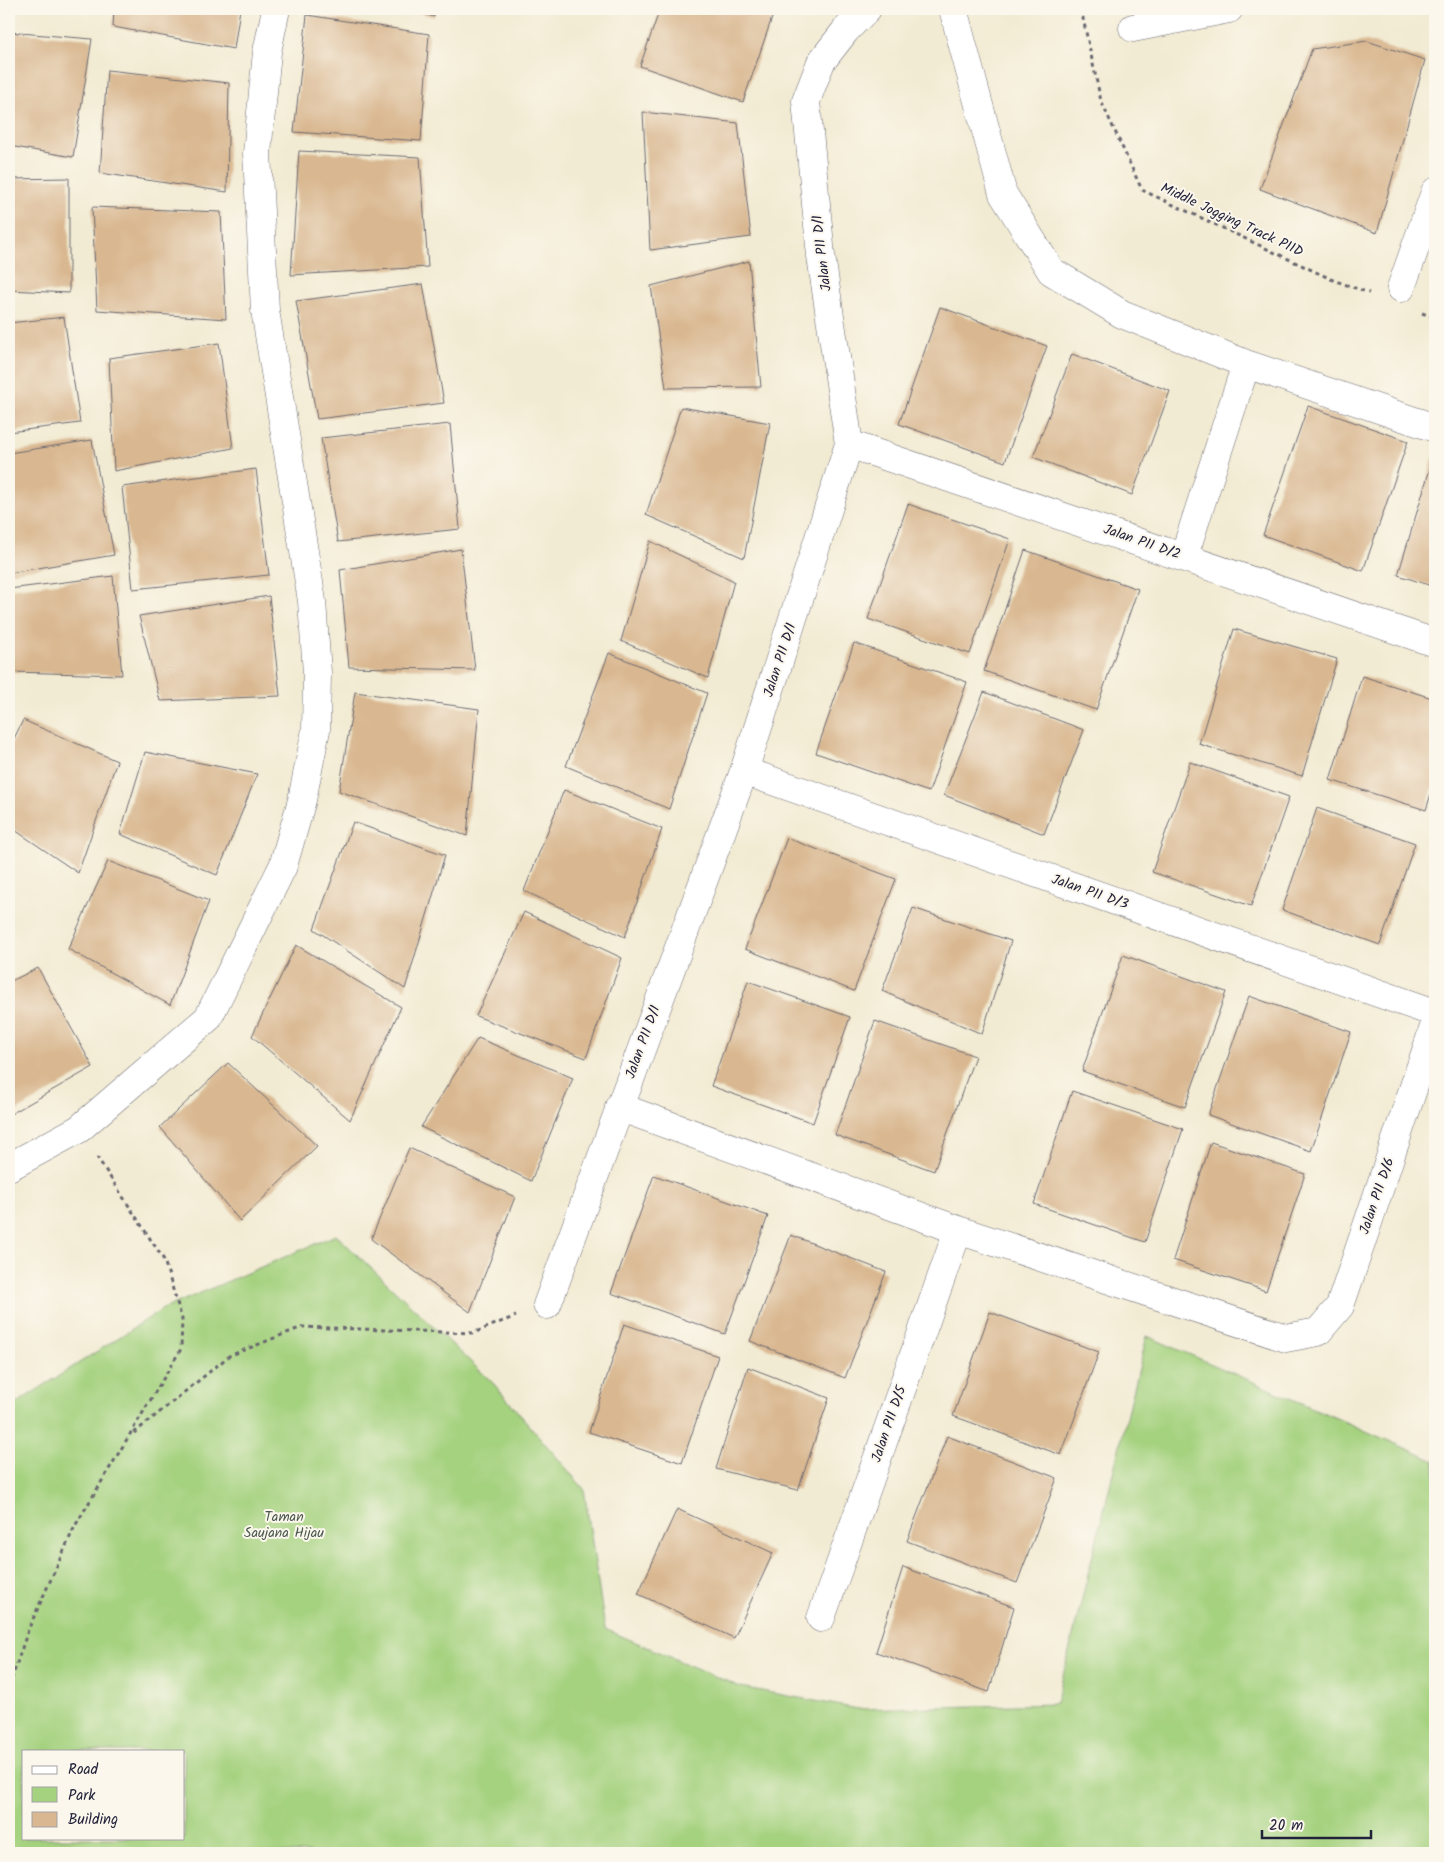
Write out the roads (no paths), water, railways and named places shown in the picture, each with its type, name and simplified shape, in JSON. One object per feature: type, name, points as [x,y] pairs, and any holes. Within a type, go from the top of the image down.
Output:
[{"type":"street","points":[[9,1167],[79,1129],[208,1018],[283,866],[302,800],[316,730],[317,673],[312,601],[265,310],[256,153],[266,52],[276,9]]},
{"type":"street","name":"Jalan P11 D/1","points":[[547,1304],[744,771],[849,444],[821,256],[806,101],[821,62],[846,30],[867,9]]},
{"type":"street","points":[[953,9],[1002,194],[1051,271],[1122,314],[1246,364],[1435,428]]},
{"type":"street","points":[[1132,28],[1229,9]]},
{"type":"street","points":[[1401,288],[1435,192]]},
{"type":"street","points":[[1184,556],[1246,364]]},
{"type":"street","name":"Jalan P11 D/2","points":[[849,444],[1184,556],[1435,643]]},
{"type":"street","name":"Jalan P11 D/3","points":[[744,771],[1435,1013]]},
{"type":"street","name":"Jalan P11 D/6","points":[[958,1230],[1286,1338],[1318,1332],[1340,1306],[1435,1024]]},
{"type":"street","points":[[619,1107],[958,1230]]},
{"type":"street","name":"Jalan P11 D/5","points":[[821,1618],[958,1230]]},
{"type":"park label","name":"Taman Saujana Hijau","points":[[284,1525]]}]
